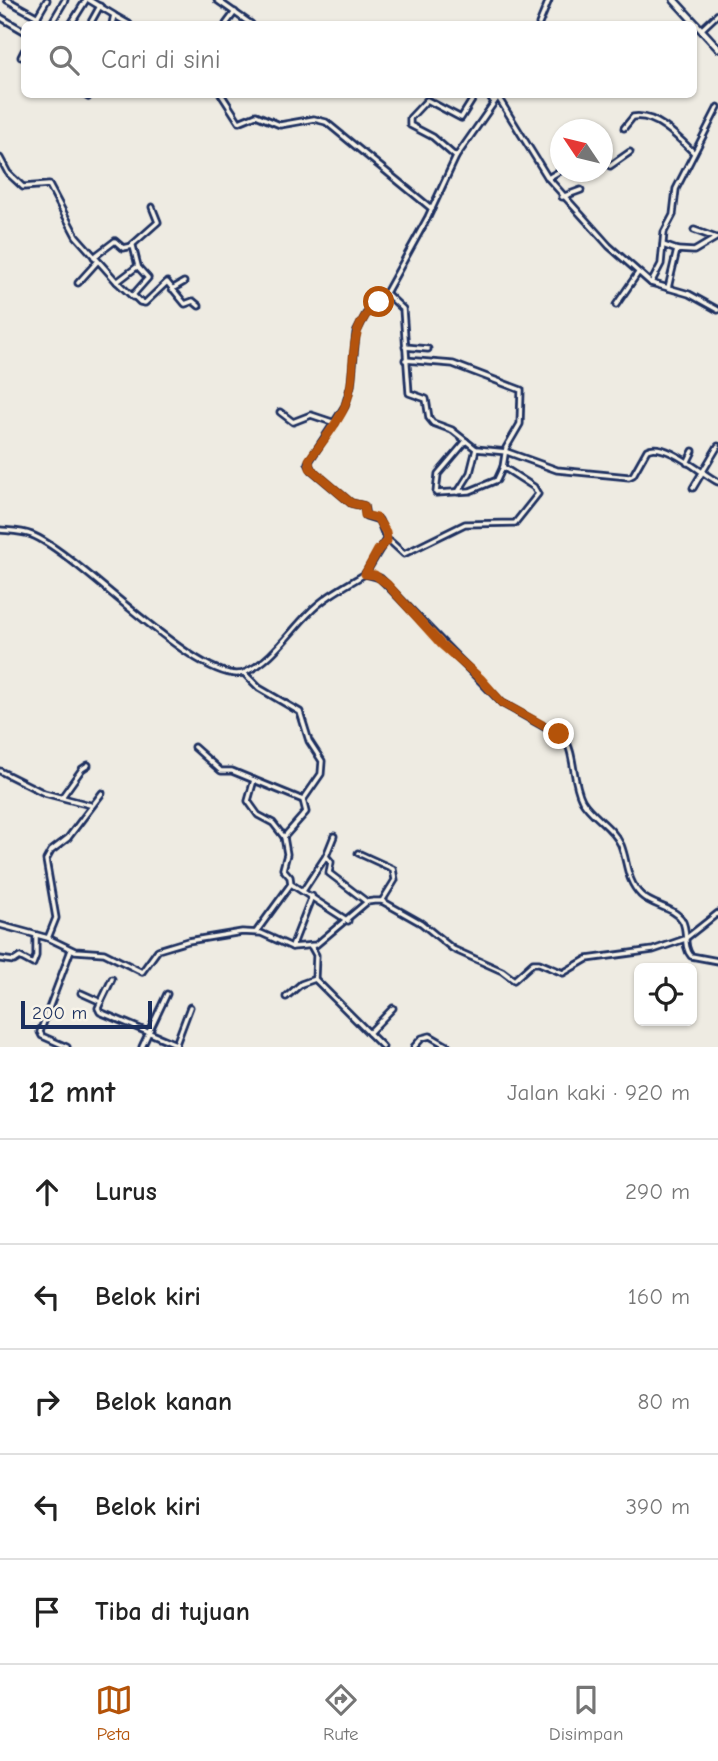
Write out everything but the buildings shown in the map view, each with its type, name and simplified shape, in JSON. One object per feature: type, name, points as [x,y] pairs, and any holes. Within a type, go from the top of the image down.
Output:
[{"type":"street","points":[[7,0],[38,17]]},
{"type":"street","points":[[35,21],[47,0]]},
{"type":"street","points":[[53,21],[65,0]]},
{"type":"street","points":[[73,21],[88,0],[124,21]]},
{"type":"street","points":[[217,0],[224,8],[247,21]]},
{"type":"street","points":[[540,21],[549,0]]},
{"type":"street","points":[[674,0],[693,21]]},
{"type":"street","points":[[92,21],[100,6]]},
{"type":"street","points":[[228,21],[235,12]]},
{"type":"street","points":[[701,30],[718,14]]},
{"type":"street","points":[[113,21],[115,16]]},
{"type":"street","points":[[0,17],[21,29]]},
{"type":"street","points":[[697,26],[718,48]]},
{"type":"street","points":[[224,98],[242,123],[256,115],[280,125],[314,119],[326,122],[432,209]]},
{"type":"street","points":[[456,158],[431,137],[410,125],[410,118],[427,100],[462,118],[474,98]]},
{"type":"street","points":[[496,98],[456,158],[432,209],[386,293],[366,314],[354,337],[351,385],[345,406],[309,460],[310,468],[351,503],[364,506],[366,516],[379,520],[387,541],[404,554],[465,524],[518,522],[538,492],[511,469],[503,467]]},
{"type":"street","points":[[499,98],[562,197],[638,273],[650,283],[718,310]]},
{"type":"street","points":[[650,283],[661,264],[666,226],[674,213],[674,193],[718,107]]},
{"type":"street","points":[[624,128],[633,117],[644,117],[669,130],[694,153]]},
{"type":"street","points":[[613,164],[630,152]]},
{"type":"street","points":[[0,159],[8,173],[23,187],[49,185],[76,236],[133,297],[144,303],[167,282],[186,305],[193,301],[199,306]]},
{"type":"street","points":[[562,197],[581,190]]},
{"type":"street","points":[[78,283],[112,241],[123,248],[132,245],[158,222],[152,207]]},
{"type":"street","points":[[663,245],[677,250],[694,251],[716,238],[694,230]]},
{"type":"street","points":[[132,245],[138,266],[148,281],[133,297]]},
{"type":"street","points":[[667,288],[677,250]]},
{"type":"street","points":[[117,282],[138,266]]},
{"type":"street","points":[[617,305],[638,273]]},
{"type":"street","points":[[172,289],[184,282]]},
{"type":"street","points":[[386,293],[403,309],[409,393],[426,399],[429,418],[433,423],[452,430],[476,449],[505,452],[539,461],[555,470],[629,477],[651,447],[666,450],[718,482]]},
{"type":"street","points":[[405,347],[428,349]]},
{"type":"street","points":[[405,360],[453,364],[521,390],[520,424],[505,452],[503,467],[496,482],[477,489],[436,494],[435,484],[444,464],[466,442]]},
{"type":"street","points":[[280,412],[293,422],[311,415],[335,423]]},
{"type":"street","points":[[693,488],[718,446]]},
{"type":"street","points":[[458,492],[470,473],[476,449]]},
{"type":"street","points":[[687,463],[693,451]]},
{"type":"street","points":[[0,530],[28,533],[60,551],[176,647],[229,675],[245,674],[277,647],[326,598],[365,574],[378,550],[387,541]]},
{"type":"street","points":[[365,574],[375,575],[387,584],[441,644],[481,679],[502,703],[564,738],[580,797],[587,809],[617,839],[627,875],[643,897],[679,916],[685,927],[685,939],[691,956],[718,961]]},
{"type":"street","points":[[245,674],[259,688],[300,712],[309,741],[322,761],[321,774],[303,800],[306,812],[284,836]]},
{"type":"street","points":[[194,747],[221,771],[233,771],[303,800]]},
{"type":"street","points":[[62,797],[82,769],[88,765]]},
{"type":"street","points":[[0,771],[44,793],[90,806]]},
{"type":"street","points":[[254,780],[248,801],[257,815],[273,823],[284,836],[287,854],[283,869],[290,877],[291,884],[256,932]]},
{"type":"street","points":[[48,938],[56,918],[46,860],[51,851],[68,838],[102,793]]},
{"type":"street","points":[[303,891],[326,856],[334,836]]},
{"type":"street","points":[[358,853],[393,869],[395,880],[382,901]]},
{"type":"street","points":[[326,856],[331,862],[329,871],[332,876],[367,902],[382,901],[421,923],[453,949],[514,980],[533,963],[563,973],[587,959],[653,950],[685,939],[718,913]]},
{"type":"street","points":[[291,884],[348,921]]},
{"type":"street","points":[[292,947],[312,896]]},
{"type":"street","points":[[0,925],[48,938],[71,950],[104,953],[142,972],[155,952],[207,937],[256,932],[292,947],[311,947],[348,921],[367,902]]},
{"type":"street","points":[[0,959],[14,961],[20,957],[33,964],[36,956],[36,935]]},
{"type":"street","points":[[311,947],[316,955],[315,978],[383,1047]]},
{"type":"street","points":[[67,1047],[42,1036],[40,1032],[71,950]]},
{"type":"street","points":[[286,997],[301,984],[315,978]]},
{"type":"street","points":[[112,979],[98,1008],[103,1014],[177,1046],[190,1007]]},
{"type":"street","points":[[81,993],[101,1002]]},
{"type":"street","points":[[142,1047],[167,994]]},
{"type":"street","points":[[369,1033],[393,1008]]},
{"type":"street","points":[[414,1047],[422,1038],[430,1036],[449,1047]]},
{"type":"route","points":[[379,302],[366,314],[354,337],[351,385],[345,406],[309,460],[310,468],[351,503],[364,506],[365,515],[377,518],[386,532],[387,541],[384,541],[365,574],[375,575],[387,584],[441,644],[481,679],[502,703],[559,734]]}]
